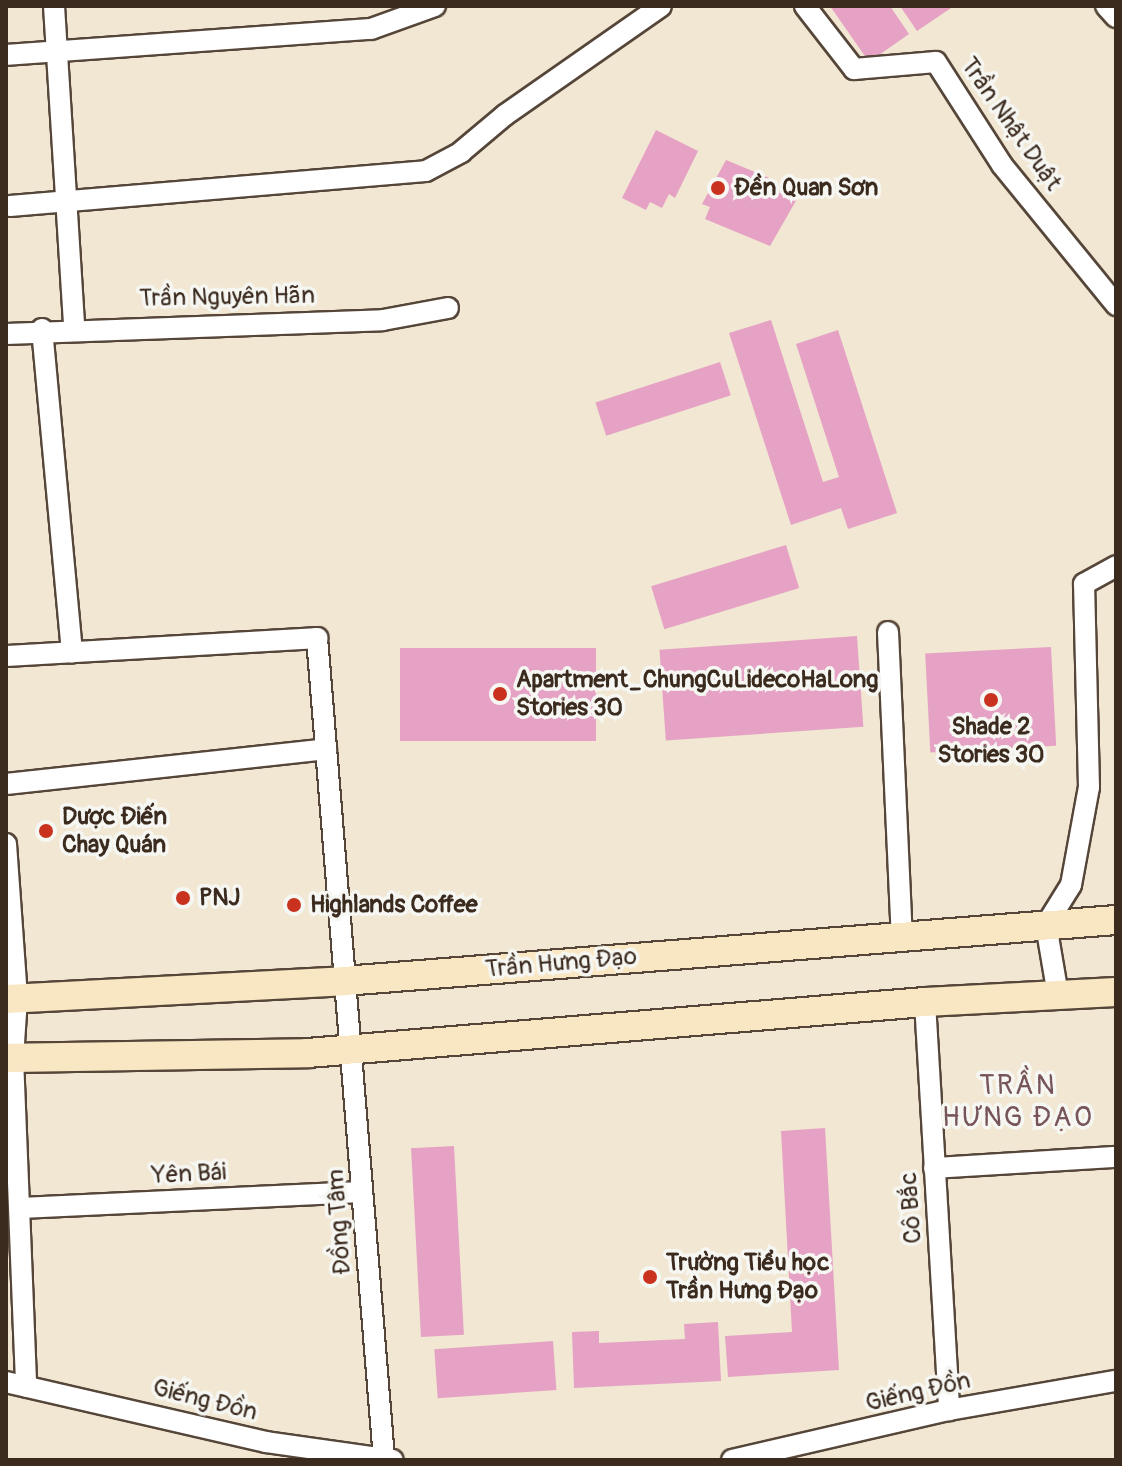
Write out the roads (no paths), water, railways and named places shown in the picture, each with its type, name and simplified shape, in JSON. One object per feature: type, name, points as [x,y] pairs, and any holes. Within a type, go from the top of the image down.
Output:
[{"type":"main road","name":"Trần Hưng Đạo","points":[[11,998],[344,981],[1116,920]]},
{"type":"main road","points":[[10,1058],[353,1049],[925,1002],[1116,992]]},
{"type":"street","points":[[54,6],[55,52],[69,201],[74,328]]},
{"type":"street","points":[[6,55],[371,29],[435,6]]},
{"type":"street","points":[[10,206],[426,171],[461,152],[661,6]]},
{"type":"street","name":"Trần Nhật Duật","points":[[805,6],[854,69],[936,62],[1002,165],[1116,305]]},
{"type":"street","points":[[1106,6],[1116,17]]},
{"type":"street","name":"Trần Nguyên Hãn","points":[[6,334],[42,329],[383,320],[448,308]]},
{"type":"street","points":[[6,656],[72,653],[42,329]]},
{"type":"street","points":[[1058,995],[1046,925],[1071,885],[1089,787],[1084,584],[1116,566]]},
{"type":"street","points":[[888,632],[902,936]]},
{"type":"street","name":"Đồng Tâm","points":[[72,653],[317,638],[344,981],[353,1049],[384,1459]]},
{"type":"street","points":[[6,784],[326,749]]},
{"type":"street","points":[[6,844],[10,1058],[20,1208],[26,1387]]},
{"type":"street","name":"Cô Bắc","points":[[925,1002],[949,1410]]},
{"type":"street","points":[[934,1168],[1116,1157]]},
{"type":"street","name":"Yên Bái","points":[[20,1208],[362,1192]]},
{"type":"street","name":"Giếng Đồn","points":[[732,1460],[949,1410],[1116,1381]]},
{"type":"street","name":"Giếng Đồn","points":[[6,1382],[266,1442],[393,1460]]},
{"type":"place","name":"Đền Quan Sơn","points":[[718,188]]},
{"type":"place","name":"Apartment_ChungCuLidecoHaLong Stories 30","points":[[500,694]]},
{"type":"place","name":"Shade 2 Stories 30","points":[[991,700]]},
{"type":"place","name":"Dược Điến Chay Quán","points":[[46,831]]},
{"type":"place","name":"PNJ","points":[[183,898]]},
{"type":"place","name":"Highlands Coffee","points":[[294,905]]},
{"type":"place","name":"Trường Tiểu học Trần Hưng Đạo","points":[[650,1277]]},
{"type":"district","name":"TRẦN HƯNG ĐẠO","points":[[1018,1102]]}]
